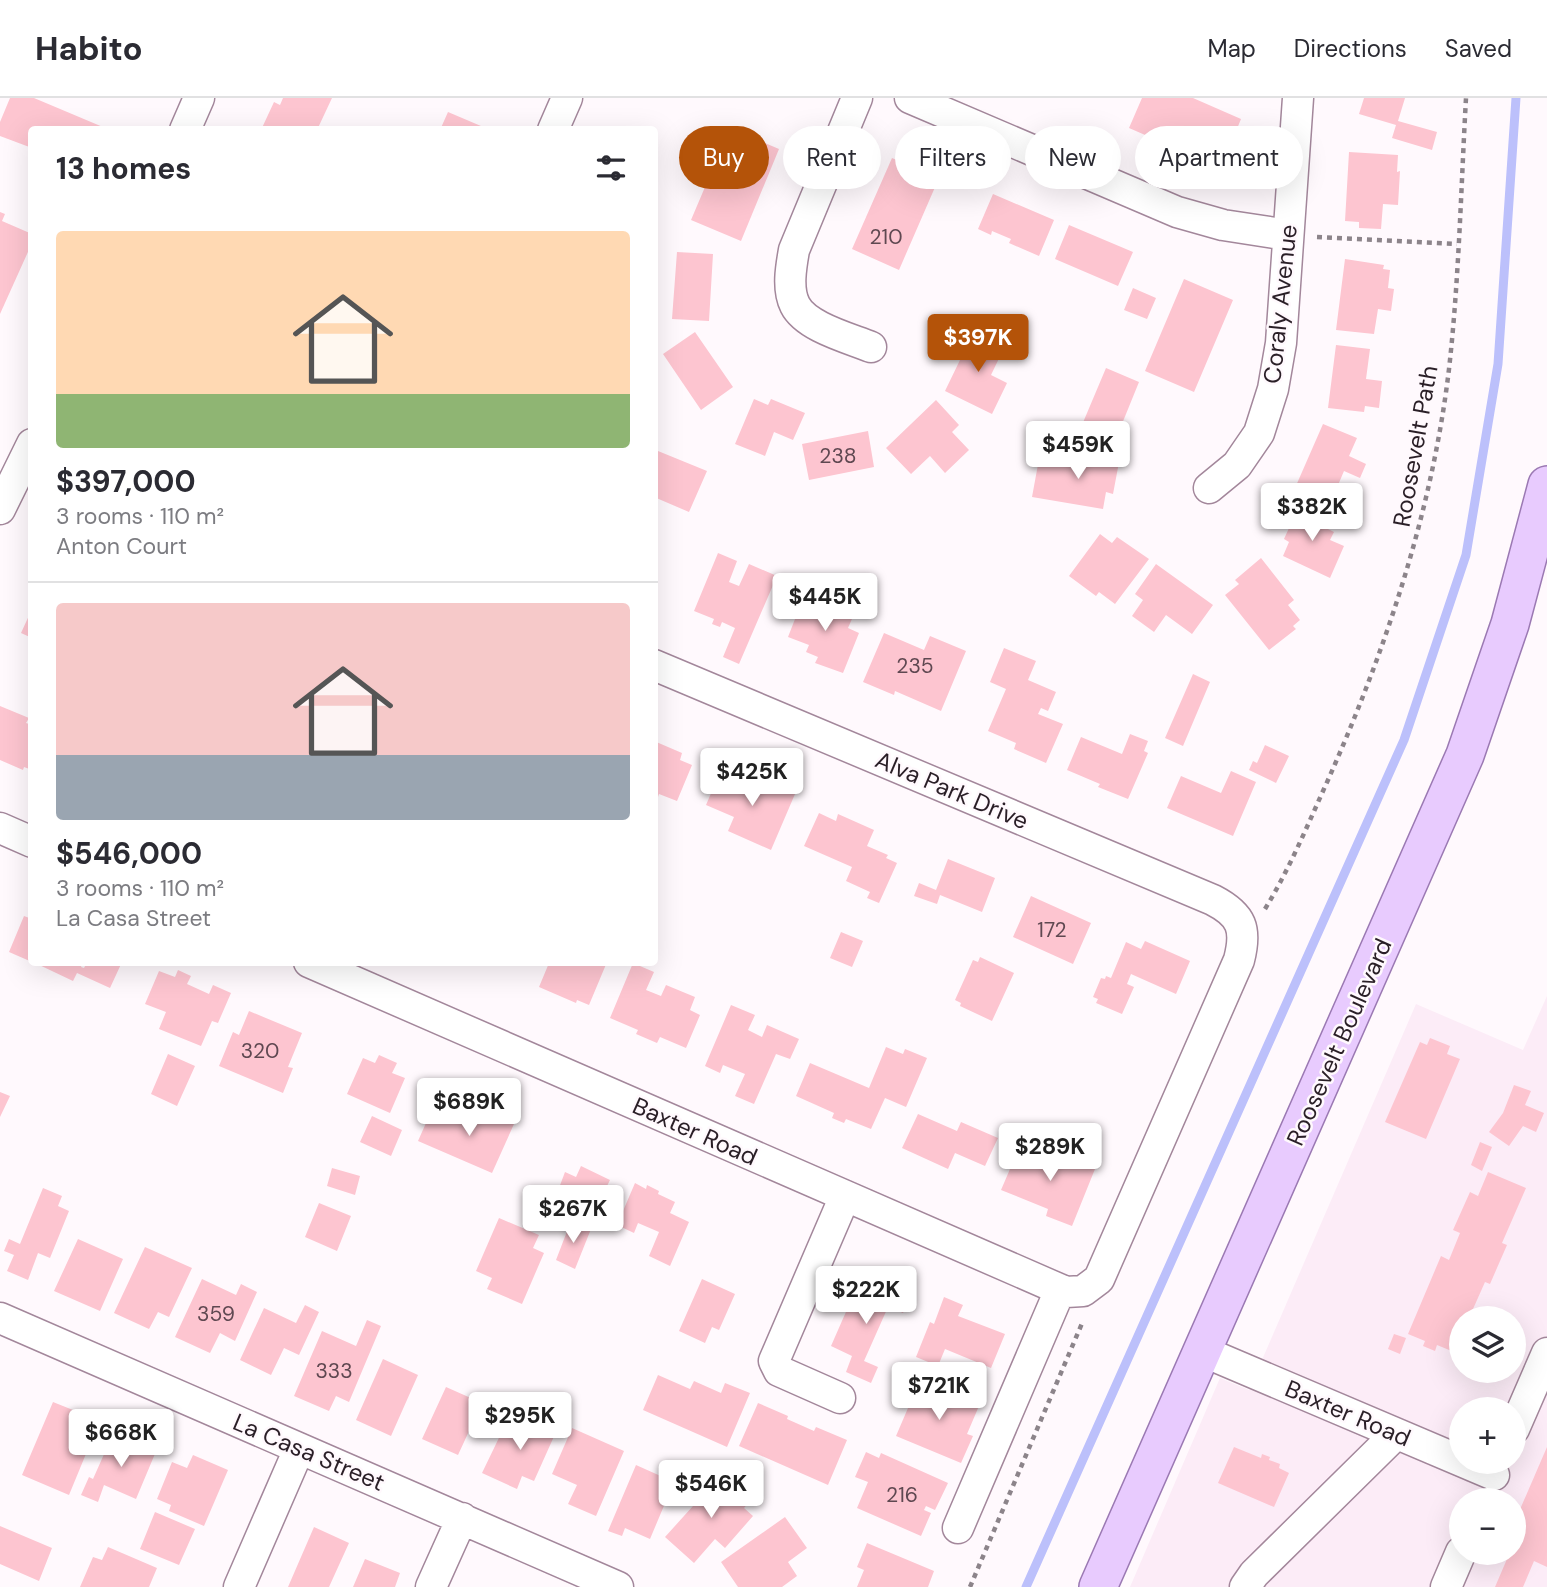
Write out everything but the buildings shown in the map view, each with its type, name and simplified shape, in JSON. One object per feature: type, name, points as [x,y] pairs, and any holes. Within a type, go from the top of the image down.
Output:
[{"type":"main road","name":"Roosevelt Boulevard","points":[[1098,1587],[1465,755],[1510,624],[1547,485]]},
{"type":"street","points":[[186,126],[200,98]]},
{"type":"street","points":[[555,126],[567,98]]},
{"type":"street","points":[[857,98],[794,250],[790,277],[794,305],[809,321],[871,347]]},
{"type":"street","points":[[910,98],[1177,212],[1223,226],[1288,235]]},
{"type":"street","name":"Coraly Avenue","points":[[1209,488],[1237,465],[1259,433],[1273,389],[1281,343],[1298,98]]},
{"type":"street","points":[[0,509],[28,452]]},
{"type":"street","name":"Alva Park Drive","points":[[658,667],[1213,900],[1235,915],[1242,926]]},
{"type":"street","points":[[0,828],[28,840]]},
{"type":"street","points":[[958,1528],[1072,1290],[1099,1279],[1239,960],[1243,944],[1242,926]]},
{"type":"street","name":"Baxter Road","points":[[318,966],[845,1196],[1072,1290]]},
{"type":"street","points":[[840,1398],[779,1371],[774,1360],[845,1196]]},
{"type":"street","name":"La Casa Street","points":[[0,1318],[618,1587]]},
{"type":"street","name":"Baxter Road","points":[[1202,1351],[1396,1434],[1492,1479]]},
{"type":"street","points":[[1526,1401],[1547,1353]]},
{"type":"street","points":[[1245,1587],[1254,1574],[1396,1434]]},
{"type":"street","points":[[239,1587],[299,1449]]},
{"type":"street","points":[[431,1587],[462,1518]]},
{"type":"street","points":[[1446,1587],[1455,1565]]},
{"type":"path","name":"Roosevelt Path","points":[[1242,926],[1265,909],[1285,877],[1352,725],[1385,641],[1413,550],[1435,457],[1449,368],[1466,98]]},
{"type":"path","points":[[1288,235],[1457,244]]},
{"type":"path","points":[[970,1587],[1083,1325],[1072,1290]]},
{"type":"shaded area","points":[[1547,996],[1547,1587],[1130,1587],[1220,1378],[1249,1390],[1416,1004],[1523,1050]]},
{"type":"waterway","points":[[1026,1587],[1404,740],[1466,555],[1498,364],[1516,98]]}]
